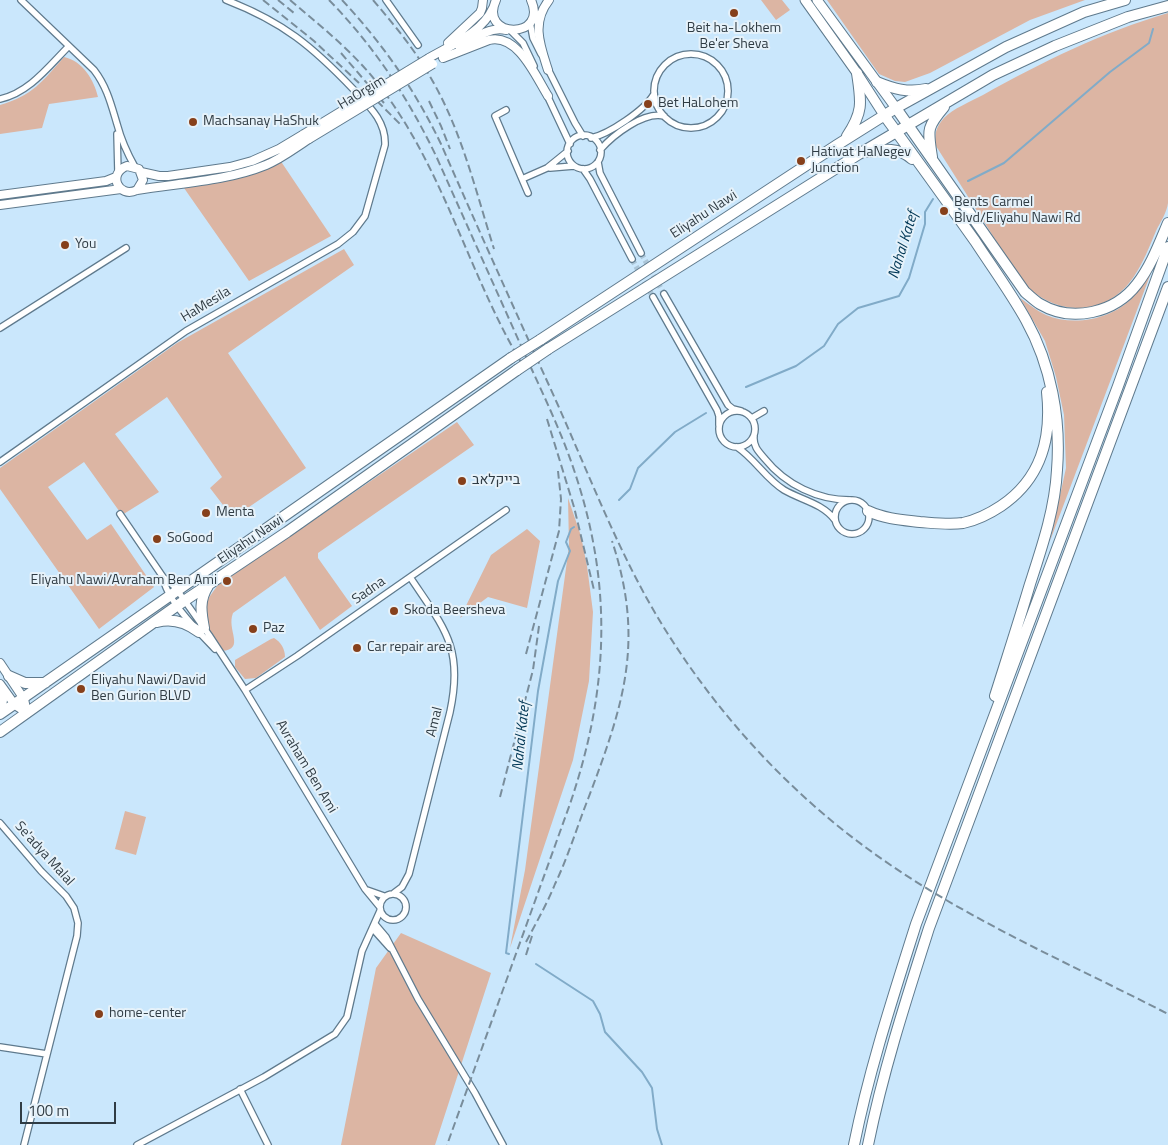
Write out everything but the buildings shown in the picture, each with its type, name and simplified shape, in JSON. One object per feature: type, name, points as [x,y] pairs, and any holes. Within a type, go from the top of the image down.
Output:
[{"type":"highway","points":[[877,82],[895,89],[912,92],[938,85],[1006,47],[1084,12],[1125,0]]},
{"type":"highway","points":[[860,154],[993,75],[1055,46],[1128,17],[1168,6]]},
{"type":"highway","points":[[837,145],[846,138],[859,115],[861,99],[858,73]]},
{"type":"highway","name":"Eliyahu Nawi","points":[[0,714],[511,358],[837,145],[884,115],[938,85]]},
{"type":"highway","points":[[933,161],[929,128],[931,122],[950,101]]},
{"type":"highway","points":[[896,108],[1025,292],[1041,304],[1059,311],[1079,314],[1100,311],[1119,302],[1135,287],[1148,267],[1168,223]]},
{"type":"highway","points":[[884,115],[1008,290],[1026,320],[1037,342],[1048,373],[1056,408],[1057,471],[1052,504],[1038,558],[958,814]]},
{"type":"highway","points":[[860,154],[892,149],[907,154],[922,167]]},
{"type":"highway","name":"Eliyahu Nawi","points":[[0,732],[181,603],[287,532],[548,349],[860,154]]},
{"type":"highway","points":[[854,1145],[889,1008],[916,924],[1168,247]]},
{"type":"highway","points":[[868,1145],[874,1115],[902,1012],[929,928],[1168,287]]},
{"type":"highway","points":[[868,511],[885,518],[949,524],[961,523],[983,517],[1014,497],[1026,486],[1041,457],[1048,425],[1046,383],[1037,342]]},
{"type":"highway","points":[[153,623],[162,620],[177,621],[202,630],[201,604],[203,595],[210,583]]},
{"type":"highway","points":[[9,676],[25,683],[46,683]]},
{"type":"highway","points":[[0,685],[2,700],[0,710]]},
{"type":"main road","points":[[805,0],[858,73],[884,115]]},
{"type":"main road","points":[[817,0],[896,108]]},
{"type":"street","points":[[0,205],[121,189],[129,192],[138,190],[142,184],[138,170],[124,145],[112,104],[100,78],[21,0]]},
{"type":"street","name":"HaMesila","points":[[1,460],[186,331],[334,247],[356,228],[365,216],[385,145],[383,129],[375,113],[317,52],[276,24],[226,0]]},
{"type":"street","points":[[386,0],[418,45]]},
{"type":"street","points":[[432,60],[476,18],[482,8],[483,0]]},
{"type":"street","points":[[548,70],[539,41],[538,26],[542,12],[549,0]]},
{"type":"street","points":[[535,2],[530,22],[533,38],[575,124],[583,136]]},
{"type":"street","points":[[494,3],[494,18],[497,23],[510,30],[523,43],[570,144]]},
{"type":"street","name":"HaOrgim","points":[[138,190],[231,176],[281,157],[307,137],[432,60],[479,28],[489,16],[494,3]]},
{"type":"street","name":"HaOrgim","points":[[432,60],[443,58],[489,31],[521,29],[530,22]]},
{"type":"street","points":[[443,58],[489,40],[505,41],[521,54],[548,96]]},
{"type":"street","points":[[0,98],[11,96],[30,84],[69,46]]},
{"type":"street","points":[[686,54],[702,56],[721,68],[726,78],[728,90],[725,107],[719,116],[710,123],[688,128],[676,125],[664,116],[657,106],[654,94],[655,82],[663,68],[673,59],[686,54]]},
{"type":"street","points":[[591,138],[598,136],[644,108],[654,94]]},
{"type":"street","points":[[506,110],[495,116],[528,193]]},
{"type":"street","points":[[600,150],[613,137],[644,118],[655,114],[664,116]]},
{"type":"street","points":[[117,124],[116,182],[121,189]]},
{"type":"street","points":[[574,166],[568,158],[570,144],[576,138],[583,136],[591,138],[597,143],[600,150],[598,162],[600,173],[642,253]]},
{"type":"street","name":"HaOrgim","points":[[138,170],[159,176],[168,176],[230,167],[265,156],[307,137]]},
{"type":"street","points":[[522,179],[548,168],[568,151]]},
{"type":"street","points":[[548,168],[574,166],[583,169],[591,168],[598,162]]},
{"type":"street","points":[[0,195],[106,181],[117,175],[124,167],[138,170]]},
{"type":"street","points":[[583,169],[632,259]]},
{"type":"street","points":[[0,328],[126,248]]},
{"type":"street","points":[[664,294],[728,405],[732,409],[741,411],[752,418],[755,430],[754,444],[757,450],[788,481],[828,498],[861,503],[868,511],[866,526],[858,533],[848,534],[843,532],[835,520],[822,508],[782,489],[750,457],[737,447]]},
{"type":"street","points":[[653,297],[720,416],[719,425],[722,440],[732,447],[737,447],[747,444],[754,436]]},
{"type":"street","points":[[719,425],[725,415],[730,412],[741,411]]},
{"type":"street","points":[[752,418],[764,411]]},
{"type":"street","points":[[835,520],[838,506],[850,500]]},
{"type":"street","name":"Sadna","points":[[245,690],[297,656],[506,510]]},
{"type":"street","name":"Avraham Ben Ami","points":[[120,514],[181,603],[245,690],[380,909]]},
{"type":"street","name":"Amal","points":[[404,899],[406,881],[454,696],[455,670],[454,657],[446,633],[410,577]]},
{"type":"street","points":[[0,663],[24,699],[27,713]]},
{"type":"street","points":[[0,685],[15,705],[27,713]]},
{"type":"street","name":"Se'adya Malal","points":[[0,823],[66,896],[74,908],[78,923],[72,959],[24,1145]]},
{"type":"street","points":[[366,889],[384,896],[394,893],[406,881]]},
{"type":"street","points":[[375,927],[390,920],[398,919],[404,914],[406,906],[404,899],[394,893]]},
{"type":"street","points":[[137,1145],[264,1077],[335,1034],[347,1017],[362,951],[375,927],[384,896]]},
{"type":"street","points":[[380,909],[384,917],[390,920]]},
{"type":"street","points":[[375,927],[396,955],[418,1000],[475,1093],[503,1145]]},
{"type":"street","points":[[0,1047],[47,1054]]},
{"type":"street","points":[[240,1089],[268,1145]]},
{"type":"shaded area","points":[[761,0],[782,0],[790,10],[776,20]]},
{"type":"shaded area","points":[[827,0],[1085,0],[1030,20],[930,73],[905,82],[895,81],[879,74]]},
{"type":"shaded area","points":[[1168,13],[1168,203],[1166,210],[1134,277],[1117,295],[1106,302],[1083,308],[1054,304],[1037,295],[1022,282],[936,146],[937,128],[944,118],[957,108],[1050,60],[1120,29]]},
{"type":"shaded area","points":[[64,57],[71,59],[87,72],[94,84],[98,97],[49,104],[42,128],[0,134],[0,105],[21,97],[36,87]]},
{"type":"shaded area","points":[[280,160],[331,236],[249,281],[184,188],[246,176],[269,167]]},
{"type":"shaded area","points":[[344,249],[354,265],[228,353],[306,468],[233,518],[210,488],[222,477],[167,397],[115,434],[159,492],[122,515],[84,462],[48,487],[87,540],[111,524],[154,587],[99,629],[0,489],[0,468],[177,343]]},
{"type":"shaded area","points":[[1157,257],[1050,541],[1066,468],[1064,415],[1056,377],[1045,341],[1020,298],[1046,315],[1057,319],[1081,320],[1104,316],[1125,305],[1133,297]]},
{"type":"shaded area","points":[[457,422],[474,445],[318,553],[318,558],[352,606],[320,630],[285,576],[233,613],[233,647],[222,651],[210,635],[205,616],[205,609],[210,596],[217,586]]},
{"type":"shaded area","points":[[568,498],[581,536],[593,612],[589,681],[573,760],[510,948],[525,870],[569,546]]},
{"type":"shaded area","points":[[527,529],[540,541],[527,608],[488,597],[460,618],[491,555]]},
{"type":"shaded area","points":[[274,638],[282,646],[285,657],[256,678],[245,679],[235,667],[235,660]]},
{"type":"shaded area","points":[[125,811],[146,817],[136,855],[115,849]]},
{"type":"shaded area","points":[[401,933],[491,973],[435,1145],[341,1145],[376,968]]},
{"type":"waterway","name":"Nahal Katef","points":[[968,181],[1004,163],[1110,72],[1149,43],[1153,29]]},
{"type":"waterway","name":"Nahal Katef","points":[[746,387],[796,366],[824,346],[838,324],[858,308],[899,296],[909,278],[925,224],[925,212],[933,199]]},
{"type":"waterway","name":"Nahal Katef","points":[[619,500],[630,489],[638,468],[675,432],[706,413]]},
{"type":"waterway","name":"Nahal Katef","points":[[509,954],[506,953],[538,691],[558,581],[570,551],[566,542],[571,529],[574,527]]},
{"type":"waterway","name":"Nahal Katef","points":[[536,964],[593,1001],[600,1014],[605,1032],[642,1072],[652,1088],[657,1129],[662,1145]]},
{"type":"tunnel","points":[[641,253],[664,294]]},
{"type":"tunnel","points":[[632,259],[653,297]]},
{"type":"railway","points":[[263,0],[314,41],[359,83]]},
{"type":"railway","points":[[278,0],[294,13]]},
{"type":"railway","points":[[290,0],[339,42],[361,64],[382,89],[404,122],[424,156],[488,299],[525,369]]},
{"type":"railway","points":[[329,0],[361,36],[389,74],[415,115],[437,158],[550,408],[574,470],[587,513],[600,596],[599,678],[593,719],[583,761],[570,804],[447,1145]]},
{"type":"railway","points":[[342,0],[371,33],[397,68],[431,124],[634,574],[668,634],[717,704],[745,737],[806,798],[872,852],[907,876],[980,919],[1168,1014]]},
{"type":"railway","points":[[373,0],[412,49],[426,69],[443,100],[468,163],[494,249]]},
{"type":"railway","points":[[341,53],[384,103]]},
{"type":"railway","points":[[377,101],[402,126]]},
{"type":"railway","points":[[429,101],[450,149]]},
{"type":"railway","points":[[547,419],[574,507],[594,590]]},
{"type":"railway","points":[[526,654],[559,531],[561,499],[558,471]]},
{"type":"railway","points":[[526,942],[564,863],[601,765],[620,702],[626,672],[628,642],[627,610],[622,577],[612,541]]},
{"type":"railway","points":[[500,797],[533,670],[539,626]]},
{"type":"railway","points":[[526,955],[532,936]]},
{"type":"place","name":"Beit ha-Lokhem Be'er Sheva","points":[[734,13]]},
{"type":"place","name":"Bet HaLohem","points":[[648,104]]},
{"type":"place","name":"Machsanay HaShuk","points":[[193,122]]},
{"type":"place","name":"Hativat HaNegev Junction","points":[[801,161]]},
{"type":"place","name":"Bents Carmel Blvd/Eliyahu Nawi Rd","points":[[944,211]]},
{"type":"place","name":"You","points":[[65,245]]},
{"type":"place","name":"בייקלאב","points":[[462,481]]},
{"type":"place","name":"Menta","points":[[206,513]]},
{"type":"place","name":"SoGood","points":[[157,539]]},
{"type":"place","name":"Eliyahu Nawi/Avraham Ben Ami","points":[[227,581]]},
{"type":"place","name":"Skoda Beersheva","points":[[394,611]]},
{"type":"place","name":"Paz","points":[[253,629]]},
{"type":"place","name":"Car repair area","points":[[357,648]]},
{"type":"place","name":"Eliyahu Nawi/David Ben Gurion BLVD","points":[[81,689]]},
{"type":"place","name":"home-center","points":[[99,1014]]}]
